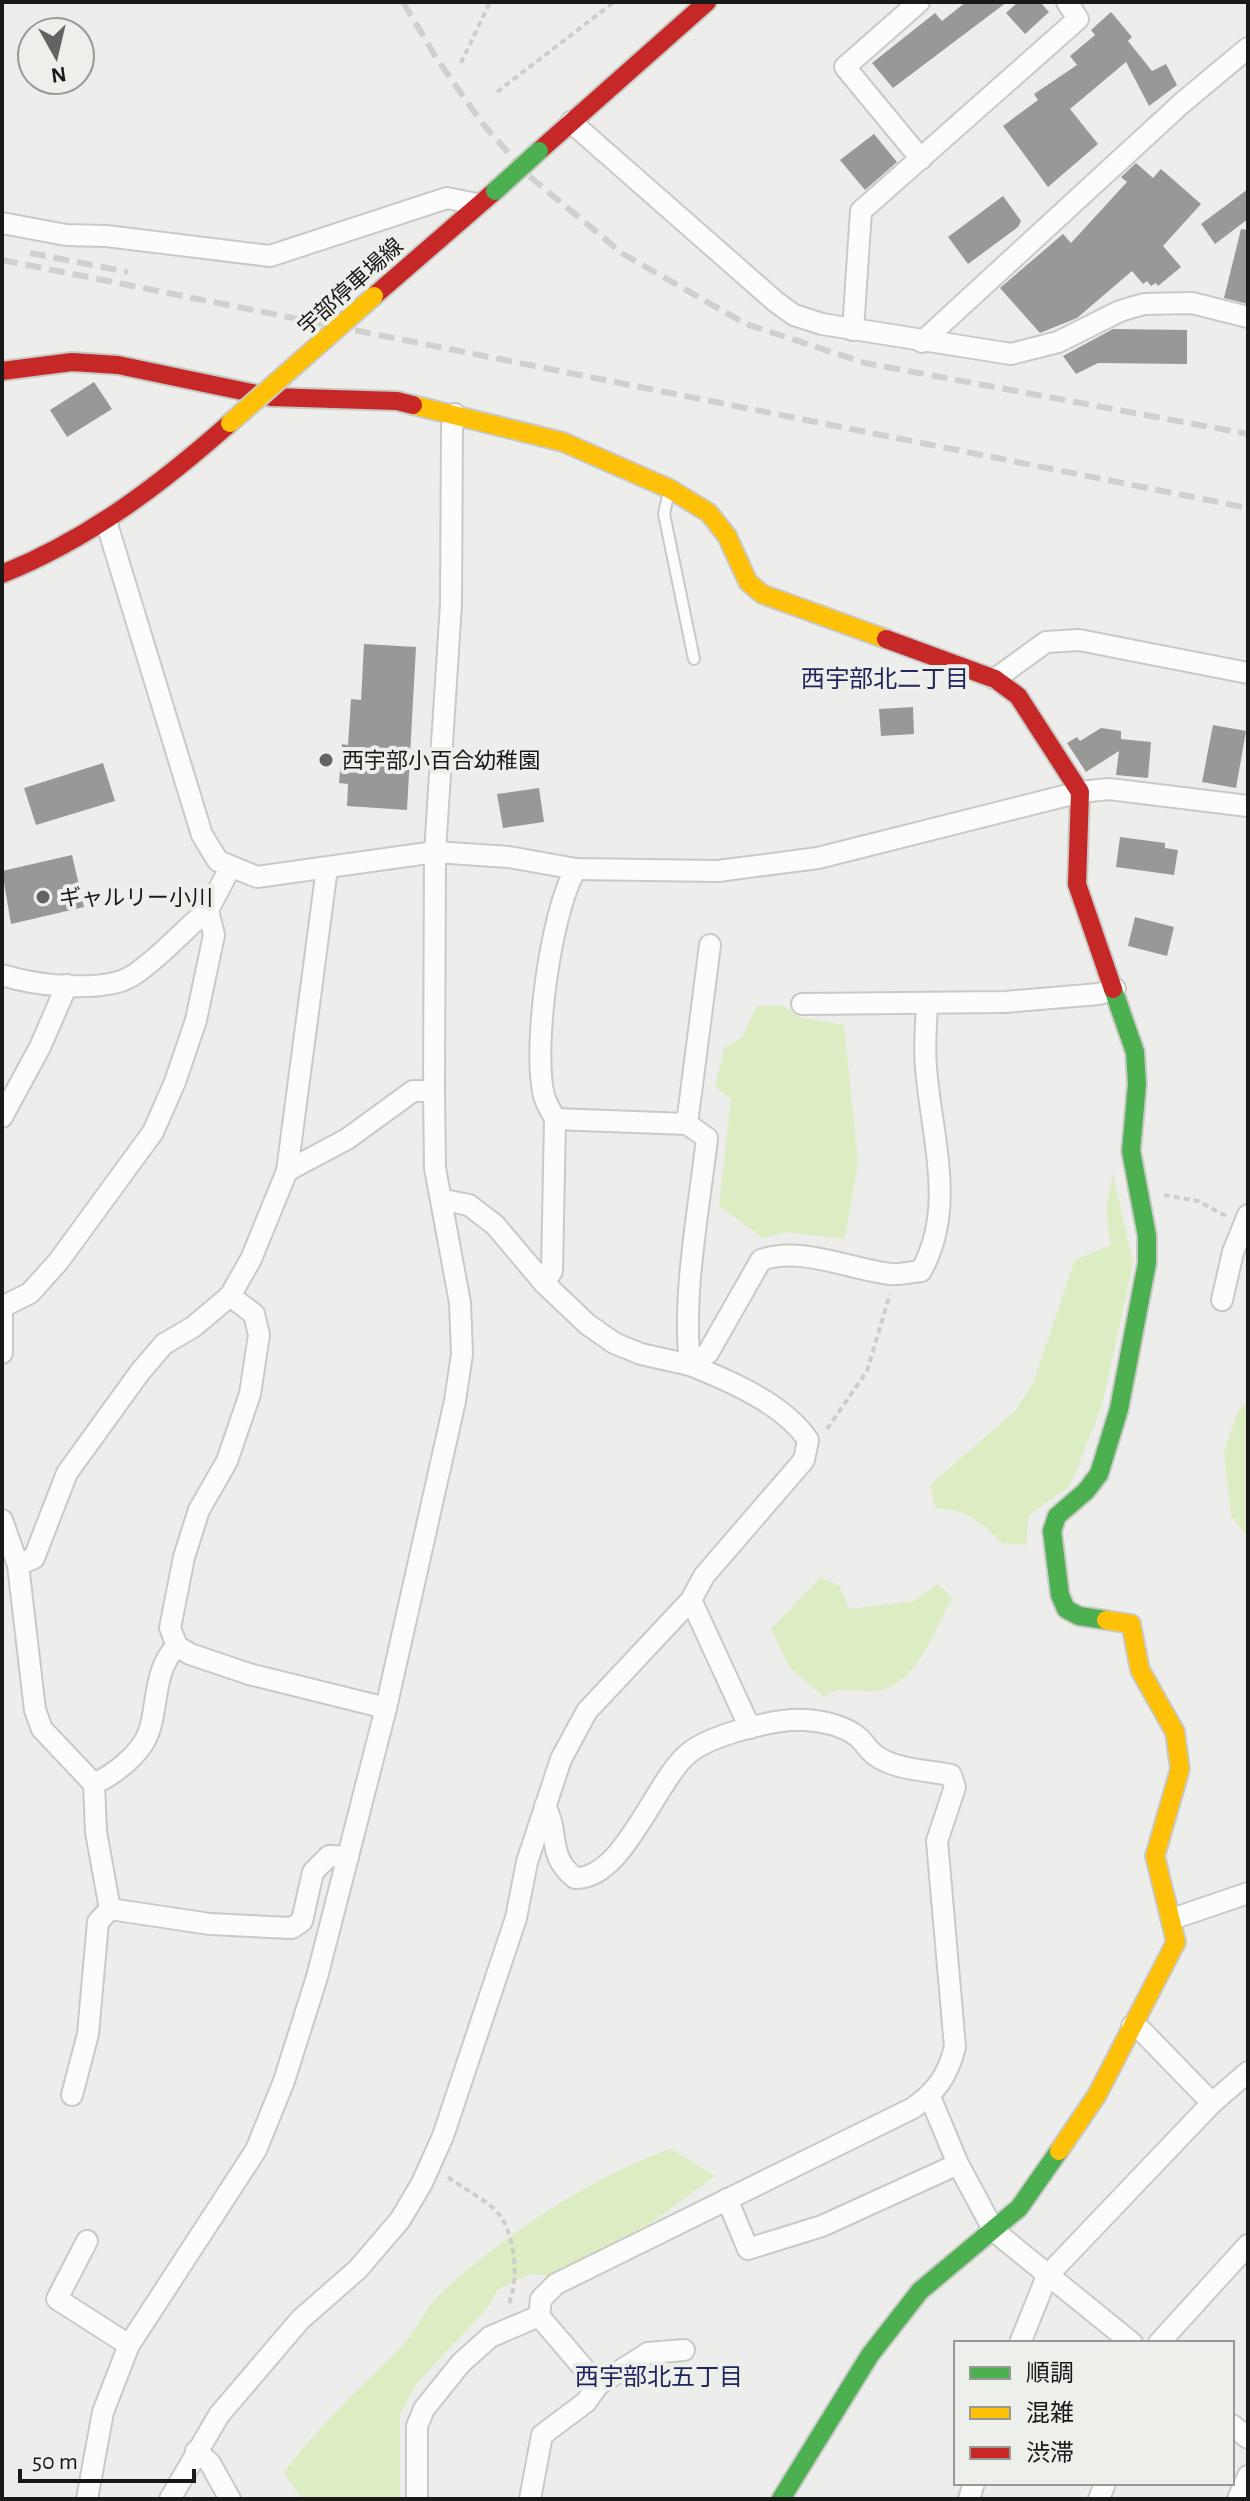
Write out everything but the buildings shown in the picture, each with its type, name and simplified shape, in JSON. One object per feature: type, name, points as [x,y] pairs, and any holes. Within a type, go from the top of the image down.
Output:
[{"type":"street","name":"宇部停車場線","points":[[2,574],[56,550],[106,521],[190,459],[707,2]]},
{"type":"street","points":[[919,2],[845,67],[921,159]]},
{"type":"street","points":[[853,330],[861,211],[1078,19],[1067,2]]},
{"type":"street","points":[[922,342],[1170,114],[1248,48]]},
{"type":"street","points":[[571,122],[794,315],[853,330],[991,353],[1032,351],[1085,331],[1120,311],[1157,302],[1192,303],[1248,317]]},
{"type":"street","points":[[2,223],[66,235],[106,236],[270,256],[447,198],[477,204]]},
{"type":"street","points":[[2,371],[72,362],[118,365],[271,397],[397,401],[563,442],[670,489],[709,513],[727,536],[748,582],[762,594],[995,679],[1018,696],[1080,792],[1077,884],[1135,1052],[1137,1084],[1131,1151],[1147,1263],[1119,1409],[1099,1474],[1086,1491],[1057,1516],[1052,1531],[1060,1595],[1066,1609],[1079,1616],[1131,1624],[1140,1670],[1175,1732],[1180,1769],[1155,1856],[1176,1942],[1097,2095],[1019,2208],[920,2291],[870,2355],[781,2499]]},
{"type":"street","points":[[87,2499],[103,2412],[129,2345],[256,2150],[284,2081],[317,1977],[386,1708],[462,1354],[460,1303],[444,1200],[435,1168],[434,1091],[435,852],[451,604],[452,427],[455,414]]},
{"type":"street","points":[[106,521],[202,835],[209,851],[230,868],[257,877],[435,852],[509,857],[576,869],[718,871],[759,868],[910,836],[1080,792],[1109,789],[1248,806]]},
{"type":"street","points":[[995,679],[1046,642],[1079,640],[1248,673]]},
{"type":"street","points":[[2,975],[28,983],[67,985],[106,984],[131,977],[208,910],[230,868]]},
{"type":"street","points":[[18,1565],[34,1558],[67,1473],[140,1372],[164,1344],[193,1327],[230,1296],[251,1259],[287,1171],[327,868]]},
{"type":"street","points":[[544,1283],[552,1271],[555,1119],[544,1096],[541,1046],[548,967],[568,882],[576,869]]},
{"type":"street","points":[[2,1353],[2,1307],[30,1293],[58,1262],[153,1132],[175,1082],[196,1020],[214,935],[208,910]]},
{"type":"street","points":[[687,1124],[710,945]]},
{"type":"street","points":[[2,1117],[40,1047],[67,985]]},
{"type":"street","points":[[802,1004],[927,1006],[1083,996],[1115,989]]},
{"type":"street","points":[[690,1365],[708,1353],[761,1260],[771,1256],[797,1257],[893,1275],[921,1271],[935,1246],[942,1180],[926,1066],[927,1006]]},
{"type":"street","points":[[287,1171],[347,1139],[413,1091],[434,1091]]},
{"type":"street","points":[[555,1119],[687,1124],[707,1138],[695,1247],[688,1346],[690,1365]]},
{"type":"street","points":[[170,2499],[219,2415],[300,2320],[358,2269],[400,2220],[429,2168],[516,1918],[527,1862],[561,1759],[587,1711],[691,1600],[704,1576],[804,1460],[808,1440],[798,1425],[739,1387],[690,1365],[641,1354],[614,1343],[587,1324],[544,1283],[495,1225],[469,1205],[444,1200]]},
{"type":"street","points":[[1222,1300],[1245,1220]]},
{"type":"street","points":[[177,1646],[170,1619],[184,1557],[199,1510],[227,1461],[250,1394],[257,1350],[259,1335],[254,1314],[230,1296]]},
{"type":"street","points":[[2,1520],[18,1565],[35,1710],[42,1729],[94,1784],[96,1832],[110,1909]]},
{"type":"street","points":[[691,1600],[750,1728]]},
{"type":"street","points":[[177,1646],[249,1674],[386,1708]]},
{"type":"street","points":[[94,1784],[108,1777],[144,1744],[165,1658],[177,1646]]},
{"type":"street","points":[[545,1806],[550,1814],[554,1852],[575,1878],[589,1879],[601,1870],[632,1834],[689,1753],[750,1728],[805,1720],[837,1726],[857,1736],[874,1754],[895,1765],[951,1775],[955,1787],[937,1841],[955,2047],[949,2073],[930,2097],[556,2284],[541,2299],[539,2316],[598,2385]]},
{"type":"street","points":[[110,1909],[210,1924],[292,1928],[302,1921],[313,1872],[329,1856],[348,1857]]},
{"type":"street","points":[[1172,1919],[1248,1893]]},
{"type":"street","points":[[72,2095],[88,2034],[98,1922],[110,1909]]},
{"type":"street","points":[[1132,2026],[1142,2031],[1212,2103]]},
{"type":"street","points":[[1021,2341],[1047,2276],[1212,2103],[1248,2072]]},
{"type":"street","points":[[930,2097],[958,2164],[994,2231],[1129,2341]]},
{"type":"street","points":[[727,2199],[748,2249],[822,2226],[958,2164]]},
{"type":"street","points":[[87,2241],[57,2299],[129,2345]]},
{"type":"street","points":[[1161,2341],[1248,2245]]},
{"type":"street","points":[[417,2499],[417,2426],[424,2409],[461,2363],[490,2337],[539,2316]]},
{"type":"street","points":[[530,2499],[542,2435],[586,2402],[598,2385],[648,2353],[684,2350]]},
{"type":"street","points":[[196,2451],[210,2463],[230,2499]]},
{"type":"street","points":[[1238,2499],[1248,2476]]},
{"type":"lane","points":[[670,489],[664,514],[694,659]]},
{"type":"path","points":[[461,63],[490,2]]},
{"type":"path","points":[[497,92],[614,2]]},
{"type":"path","points":[[1139,1197],[1162,1195],[1198,1201],[1245,1220]]},
{"type":"path","points":[[808,1440],[824,1432],[867,1371],[881,1331],[893,1275]]},
{"type":"path","points":[[429,2168],[502,2219],[514,2262],[516,2289],[508,2307],[490,2324],[490,2337]]},
{"type":"green space","points":[[757,1006],[782,1006],[802,1018],[844,1025],[858,1162],[845,1239],[786,1232],[763,1238],[719,1206],[731,1099],[715,1087],[724,1048],[742,1038]]},
{"type":"green space","points":[[1113,1173],[1133,1264],[1102,1405],[1070,1486],[1029,1515],[1026,1545],[1002,1543],[973,1518],[956,1511],[936,1509],[930,1485],[1015,1411],[1033,1383],[1075,1260],[1111,1245],[1106,1210]]},
{"type":"green space","points":[[1248,1402],[1248,1537],[1231,1516],[1224,1452],[1238,1411]]},
{"type":"green space","points":[[820,1578],[839,1585],[849,1609],[914,1601],[938,1584],[952,1598],[926,1650],[898,1682],[878,1691],[838,1690],[824,1697],[790,1668],[771,1629]]},
{"type":"green space","points":[[671,2149],[715,2176],[651,2223],[549,2276],[530,2274],[497,2290],[490,2305],[416,2384],[400,2414],[400,2499],[302,2499],[284,2473],[326,2422],[404,2344],[440,2294],[490,2252],[549,2210],[611,2174]]},
{"type":"railway","points":[[403,2],[437,59],[482,123],[528,175],[623,254],[746,324],[865,363],[1248,434]]},
{"type":"railway","points":[[30,253],[128,272]]},
{"type":"railway","points":[[2,260],[1248,508]]},
{"type":"traffic: fast","points":[[495,191],[539,151]]},
{"type":"traffic: fast","points":[[1106,1620],[1079,1616],[1066,1609],[1060,1595],[1052,1531],[1057,1516],[1086,1491],[1099,1474],[1119,1409],[1147,1263],[1147,1236],[1131,1151],[1137,1084],[1135,1052],[1113,989]]},
{"type":"traffic: fast","points":[[781,2499],[870,2355],[920,2291],[1019,2208],[1059,2151]]},
{"type":"traffic: slow","points":[[230,423],[374,296]]},
{"type":"traffic: slow","points":[[413,405],[563,442],[670,489],[709,513],[727,536],[748,582],[762,594],[886,639]]},
{"type":"traffic: slow","points":[[1059,2151],[1097,2095],[1176,1942],[1155,1856],[1180,1769],[1175,1732],[1140,1670],[1131,1624],[1106,1620]]},
{"type":"traffic: jam","points":[[539,151],[707,2]]},
{"type":"traffic: jam","points":[[374,296],[495,191]]},
{"type":"traffic: jam","points":[[2,371],[72,362],[118,365],[271,397],[397,401],[413,405]]},
{"type":"traffic: jam","points":[[2,574],[64,544],[122,509],[230,423]]},
{"type":"traffic: jam","points":[[886,639],[995,679],[1018,696],[1080,792],[1077,884],[1113,989]]},
{"type":"place","name":"西宇部小百合幼稚園","points":[[326,760]]},
{"type":"place","name":"ギャルリー小川","points":[[43,897]]},
{"type":"district","name":"西宇部北二丁目","points":[[885,679]]},
{"type":"district","name":"西宇部北五丁目","points":[[659,2377]]}]
